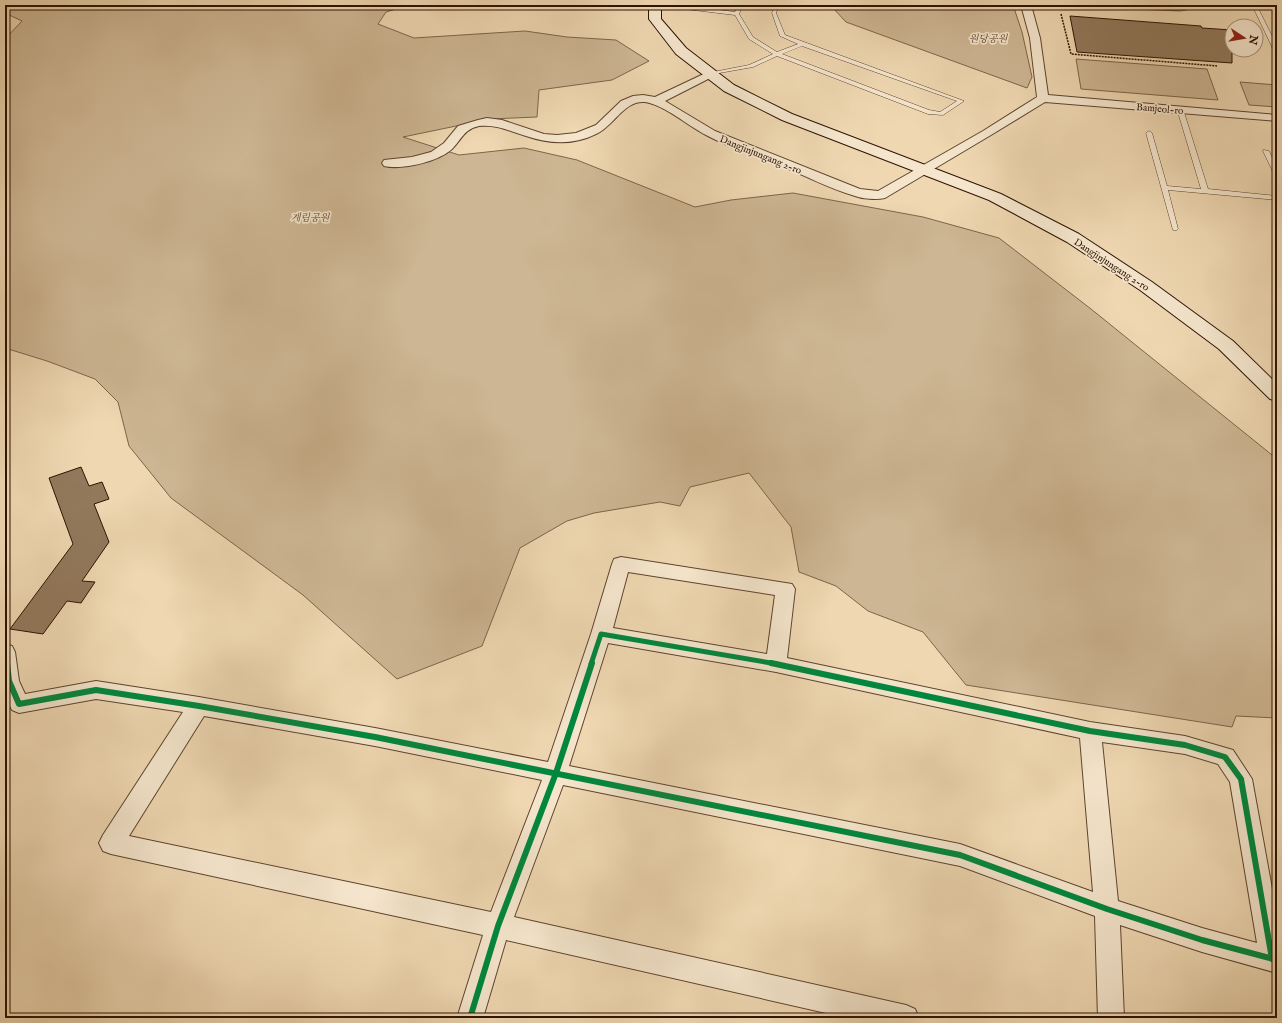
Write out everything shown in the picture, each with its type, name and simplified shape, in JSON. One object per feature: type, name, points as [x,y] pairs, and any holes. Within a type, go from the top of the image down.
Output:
[{"type":"street","name":"Dangjinjungang 2-ro","points":[[655,5],[655,19],[681,51],[729,88],[787,117],[995,198],[1073,238],[1146,286],[1226,346],[1277,396]]},
{"type":"street","points":[[923,169],[987,133],[1043,98],[1035,38],[1026,5]]},
{"type":"street","points":[[388,163],[422,160],[434,155],[449,145],[458,131],[478,123],[494,121],[515,127],[537,136],[567,138],[579,136],[601,128],[623,104],[632,99],[649,99],[657,101],[710,74]]},
{"type":"street","name":"Bamjeol-ro","points":[[1043,98],[1277,118]]},
{"type":"street","name":"Dangjinjungang 2-ro","points":[[657,101],[711,133],[858,193],[880,195],[923,169]]},
{"type":"street","points":[[470,1018],[498,926],[556,773],[601,634],[621,564],[785,589],[776,664]]},
{"type":"street","points":[[5,652],[9,681],[19,704],[96,690],[199,706],[375,737],[960,855],[1107,909],[1202,940],[1274,959],[1241,779],[1225,757],[1185,745],[1090,731],[776,664],[601,634]]},
{"type":"street","points":[[199,706],[111,843],[498,926],[906,1018]]},
{"type":"street","points":[[1090,731],[1107,909],[1111,1018]]},
{"type":"lane","points":[[683,5],[685,8],[737,14]]},
{"type":"lane","points":[[737,14],[741,5]]},
{"type":"lane","points":[[737,14],[751,38],[777,54],[928,112],[941,114],[961,101],[783,36],[774,13],[777,5]]},
{"type":"lane","points":[[1265,5],[1255,7],[1277,51]]},
{"type":"lane","points":[[710,74],[750,66],[802,44]]},
{"type":"lane","points":[[1180,110],[1205,191]]},
{"type":"lane","points":[[1149,133],[1175,229]]},
{"type":"lane","points":[[1266,150],[1277,174]]},
{"type":"lane","points":[[1164,188],[1277,198]]},
{"type":"path","points":[[1061,14],[1071,54],[1217,66]]},
{"type":"green space","name":"계림공원","points":[[5,5],[409,5],[386,12],[378,24],[414,38],[525,31],[567,37],[616,40],[649,61],[612,80],[539,90],[537,117],[490,119],[403,137],[459,155],[524,148],[577,160],[695,207],[731,200],[793,193],[923,217],[999,238],[1091,309],[1277,459],[1277,718],[1236,716],[1232,727],[966,685],[923,632],[868,611],[836,586],[799,572],[791,527],[749,473],[690,487],[680,506],[660,502],[594,513],[567,521],[520,548],[482,646],[397,679],[303,595],[171,498],[129,446],[118,402],[95,379],[47,361],[5,348],[5,39],[22,21],[5,13]]},
{"type":"green space","name":"원당공원","points":[[833,5],[1013,5],[1022,32],[1032,77],[1027,88],[846,22],[833,8]]},
{"type":"green space","points":[[1038,5],[1093,5],[1095,7],[1177,10],[1170,5],[1213,5],[1180,11]]},
{"type":"green space","points":[[1076,59],[1207,69],[1218,100],[1081,89]]},
{"type":"green space","points":[[1240,82],[1277,85],[1277,107],[1249,105]]},
{"type":"building","points":[[1070,16],[1201,26],[1202,28],[1224,29],[1224,58],[1232,58],[1232,63],[1077,52]]},
{"type":"building","points":[[81,467],[89,486],[102,482],[109,499],[94,504],[109,542],[82,581],[95,582],[81,603],[67,601],[43,634],[10,629],[73,544],[49,478]]},
{"type":"cycle path","points":[[470,1018],[498,926],[556,773],[601,634],[776,664],[1090,731],[1185,745],[1225,757],[1241,779],[1272,959]]},
{"type":"cycle path","points":[[5,652],[9,681],[19,704],[96,690],[199,706],[375,737],[960,855],[1107,909],[1202,940],[1277,960]]}]
